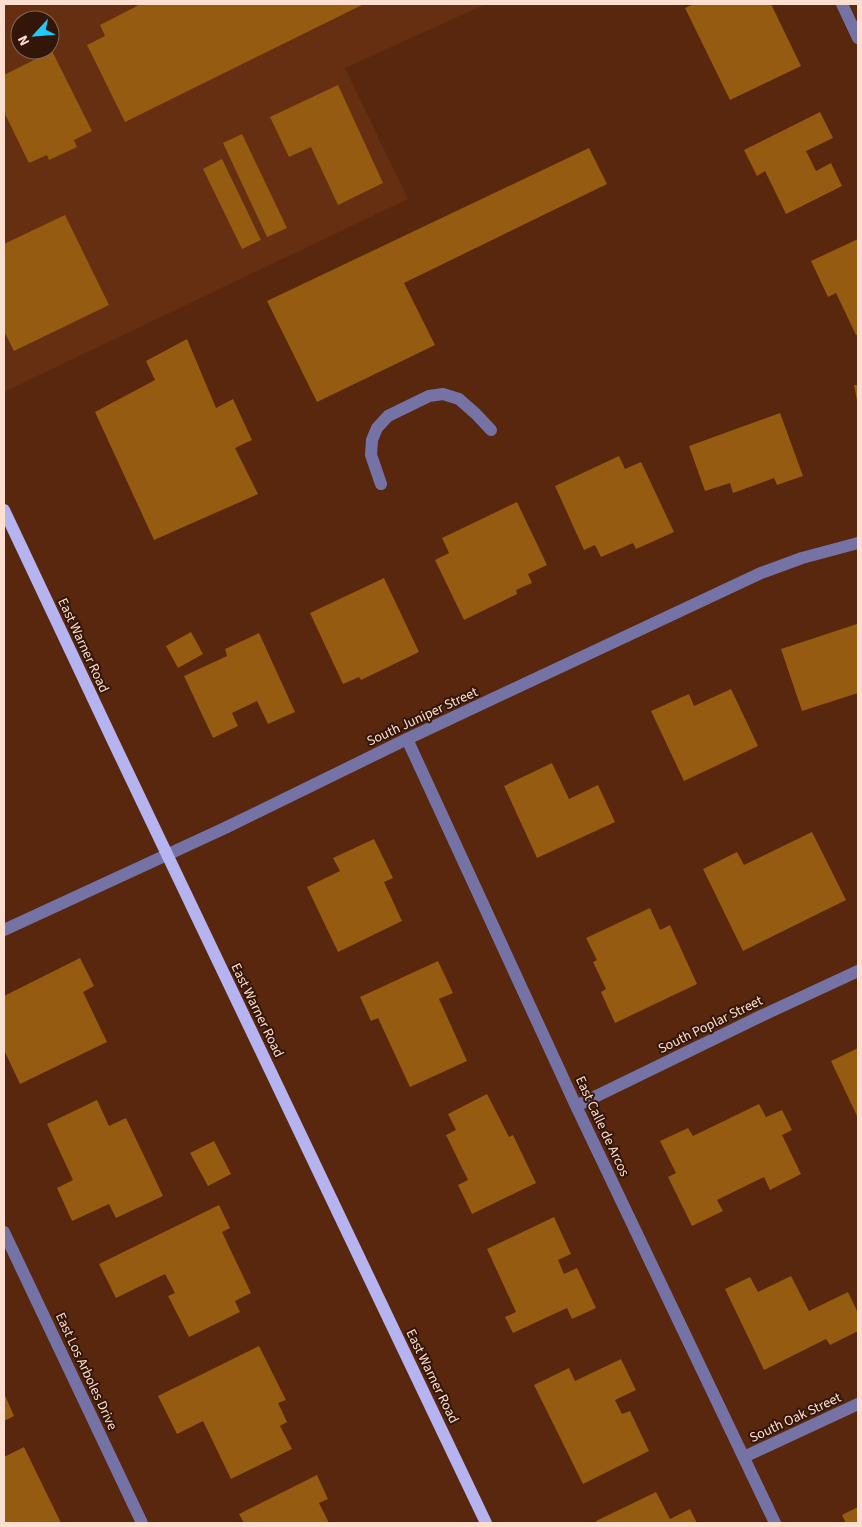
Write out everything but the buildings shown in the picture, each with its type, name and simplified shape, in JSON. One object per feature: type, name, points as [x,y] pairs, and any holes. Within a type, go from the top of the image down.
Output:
[{"type":"main road","name":"East Warner Road","points":[[4,510],[486,1523]]},
{"type":"street","points":[[842,4],[858,38]]},
{"type":"street","points":[[380,484],[371,455],[372,440],[377,428],[388,416],[429,396],[443,394],[459,399],[491,430]]},
{"type":"street","name":"South Juniper Street","points":[[4,930],[761,573],[802,558],[858,543]]},
{"type":"street","name":"East Calle de Arcos","points":[[407,739],[576,1106],[775,1523]]},
{"type":"street","name":"South Poplar Street","points":[[576,1106],[858,971]]},
{"type":"street","name":"East Los Arboles Drive","points":[[4,1232],[142,1523]]},
{"type":"street","name":"South Oak Street","points":[[744,1457],[858,1404]]},
{"type":"shaded area","points":[[4,4],[486,4],[345,68],[408,199],[4,392]]}]
